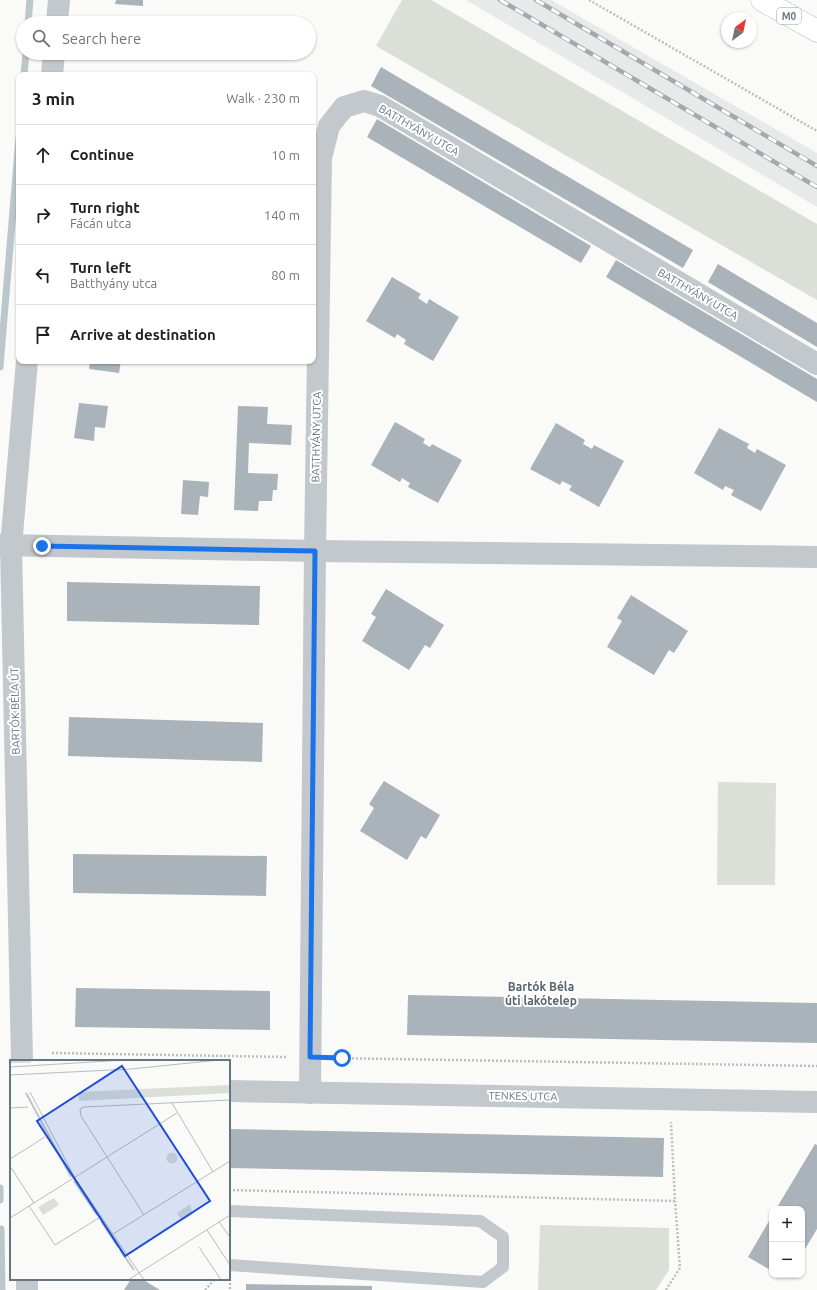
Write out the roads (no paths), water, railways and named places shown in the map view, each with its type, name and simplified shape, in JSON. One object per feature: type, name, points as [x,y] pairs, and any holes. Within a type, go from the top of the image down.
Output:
[{"type":"highway","name":"M0","points":[[762,0],[817,31]]},
{"type":"street","points":[[58,16],[59,0]]},
{"type":"street","points":[[52,72],[53,60]]},
{"type":"street","name":"BATTHYÁNY UTCA","points":[[310,1093],[315,551],[321,158],[329,126],[344,107],[364,101],[380,106],[817,364]]},
{"type":"street","name":"BARTÓK BÉLA ÚT","points":[[22,1060],[10,921],[5,545],[27,364]]},
{"type":"street","points":[[5,545],[315,551],[817,557]]},
{"type":"street","name":"TENKES UTCA","points":[[230,1091],[817,1102]]},
{"type":"lane","points":[[230,1211],[480,1221],[502,1238],[503,1267],[483,1282],[230,1265]]},
{"type":"waterway","points":[[29,16],[30,0]]},
{"type":"waterway","points":[[24,72],[25,60]]},
{"type":"waterway","points":[[0,367],[16,174]]},
{"type":"waterway","points":[[0,1188],[0,1200]]},
{"type":"waterway","points":[[1,1229],[2,1290]]},
{"type":"railway","points":[[500,0],[817,187]]},
{"type":"railway","points":[[536,0],[817,166]]},
{"type":"district","name":"Bartók Béla úti lakótelep","points":[[541,993]]}]
